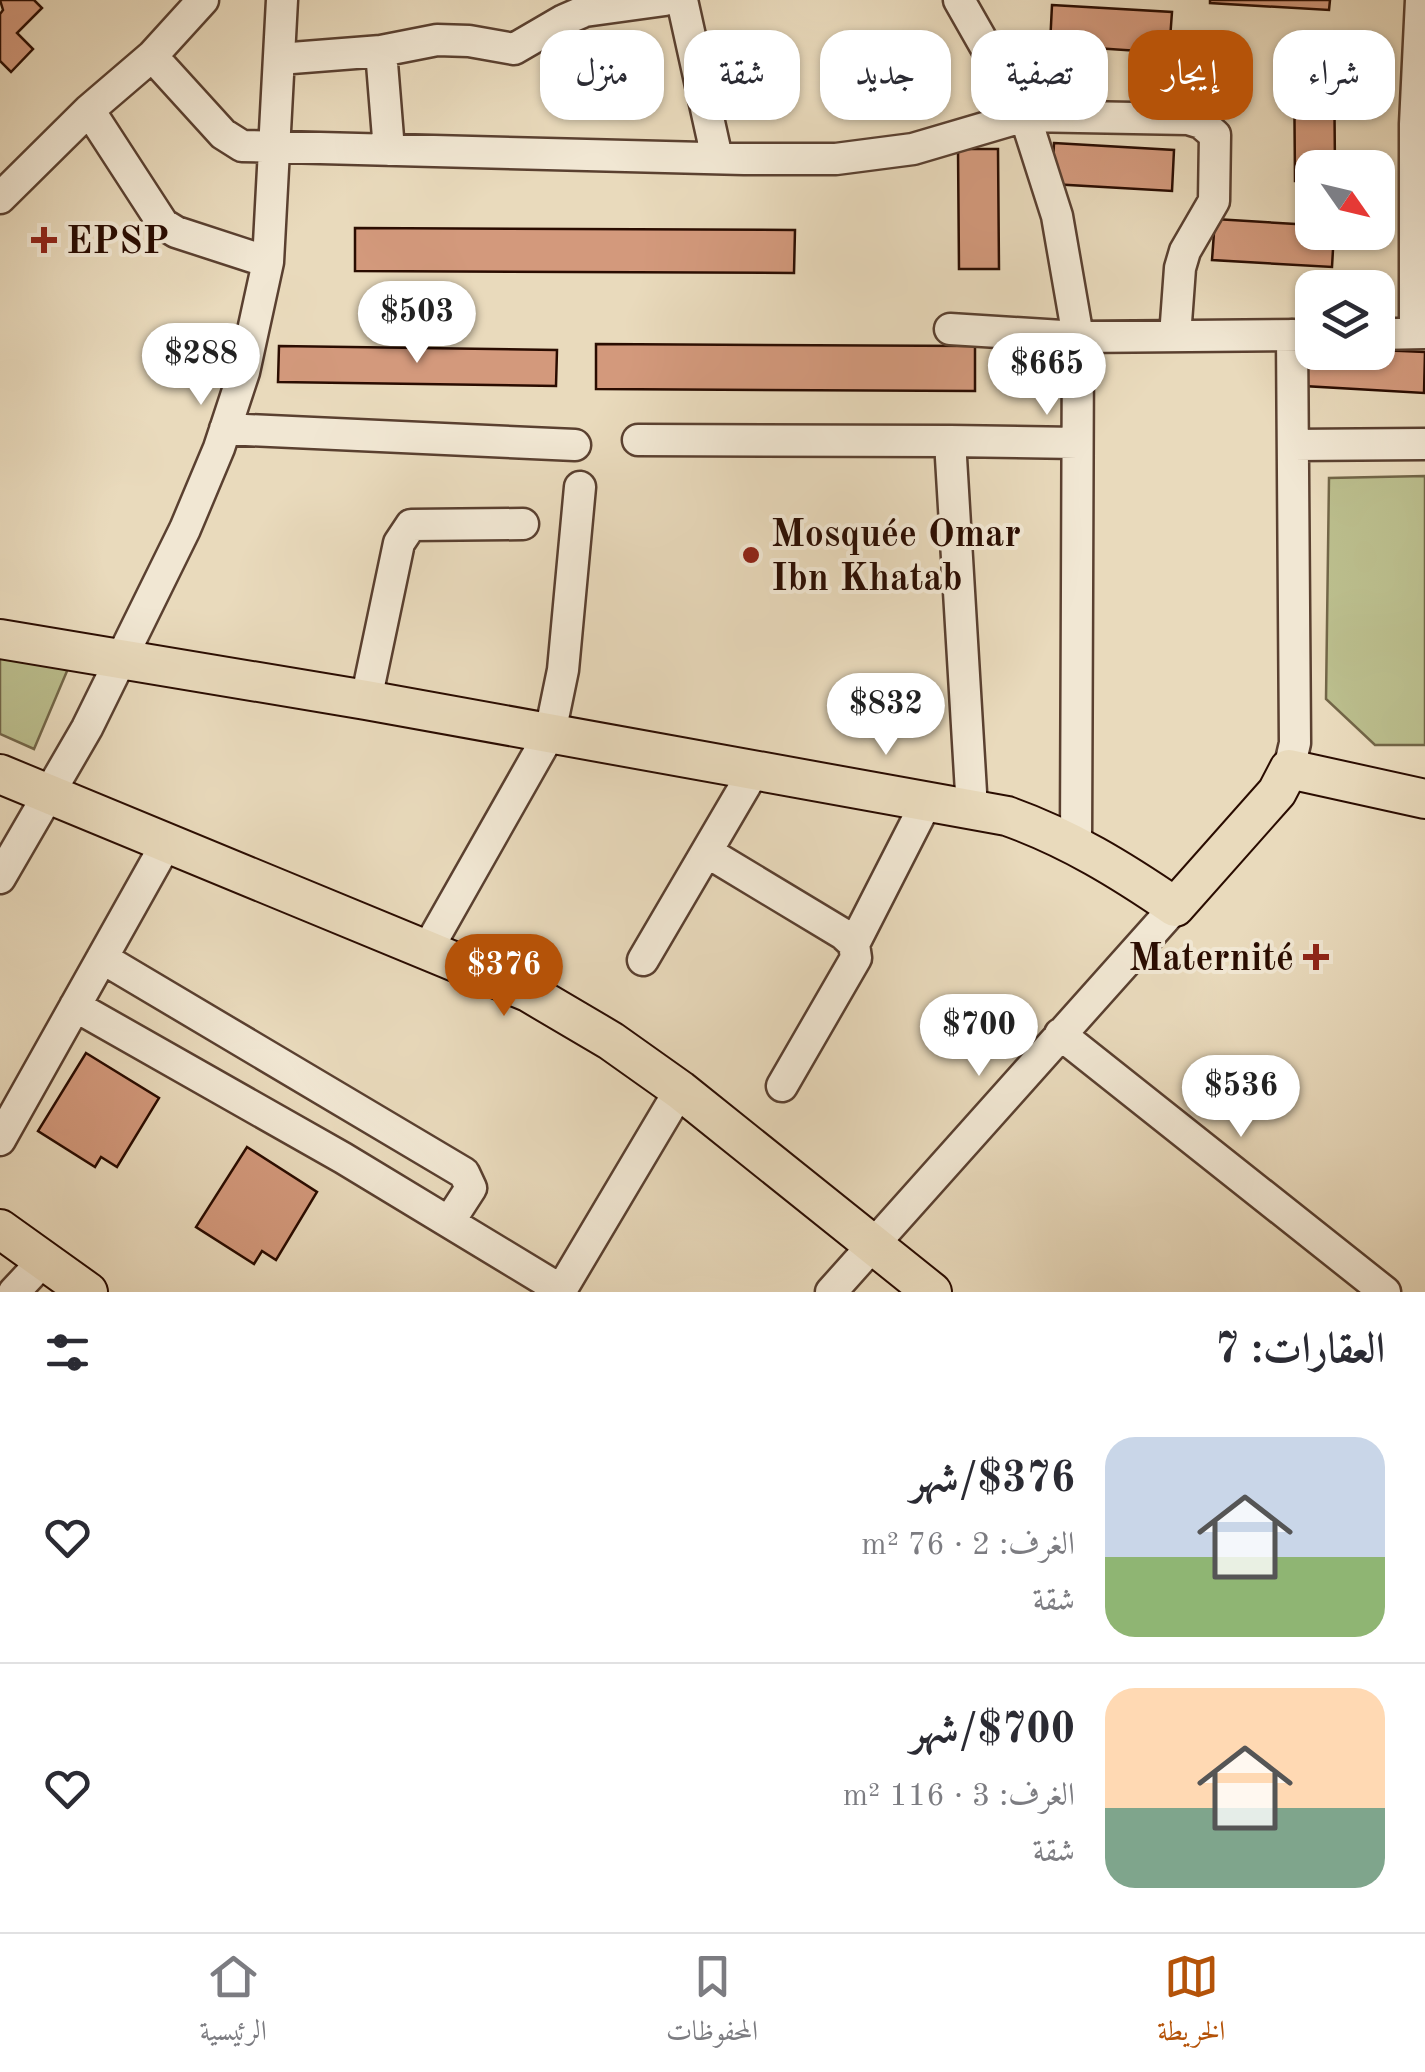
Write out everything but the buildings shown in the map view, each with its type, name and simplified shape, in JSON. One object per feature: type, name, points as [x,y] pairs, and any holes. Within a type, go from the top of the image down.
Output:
[{"type":"main road","points":[[0,639],[550,732],[1007,816],[1076,844],[1176,906],[1277,792],[1289,769],[1425,799]]},
{"type":"main road","points":[[0,774],[528,992],[611,1041],[680,1090],[932,1292]]},
{"type":"main road","points":[[0,1228],[88,1292]]},
{"type":"street","points":[[0,878],[87,728],[185,529],[226,429],[256,330],[268,262],[282,0]]},
{"type":"street","points":[[280,58],[381,51],[437,40],[514,49],[585,11],[664,0]]},
{"type":"street","points":[[682,0],[717,158]]},
{"type":"street","points":[[959,0],[976,30]]},
{"type":"street","points":[[1395,334],[1420,333],[1415,124],[1421,0]]},
{"type":"street","points":[[0,198],[89,110],[152,56],[189,5]]},
{"type":"street","points":[[381,51],[390,150]]},
{"type":"street","points":[[152,56],[224,134],[242,146],[836,159],[913,148],[1012,120]]},
{"type":"street","points":[[89,110],[163,224],[176,232],[268,262]]},
{"type":"street","points":[[1108,118],[1188,119],[1201,123],[1215,135],[1214,201],[1185,251],[1180,268],[1175,336]]},
{"type":"street","points":[[1027,120],[1057,216],[1078,337],[1076,844]]},
{"type":"street","points":[[950,329],[1078,337],[1295,335]]},
{"type":"street","points":[[1289,769],[1295,743],[1293,445],[1299,370]]},
{"type":"street","points":[[226,429],[575,445]]},
{"type":"street","points":[[638,440],[1077,443]]},
{"type":"street","points":[[950,440],[972,809]]},
{"type":"street","points":[[1293,445],[1425,444]]},
{"type":"street","points":[[427,950],[550,732],[563,670],[580,487]]},
{"type":"street","points":[[366,700],[399,543],[412,525],[522,524]]},
{"type":"street","points":[[643,960],[755,769]]},
{"type":"street","points":[[782,1086],[856,958],[854,944],[928,799]]},
{"type":"street","points":[[0,1140],[166,844]]},
{"type":"street","points":[[706,852],[854,944]]},
{"type":"street","points":[[831,1292],[1176,906]]},
{"type":"street","points":[[102,958],[464,1173],[471,1188],[450,1222]]},
{"type":"street","points":[[75,1006],[343,1158],[561,1291],[680,1090]]},
{"type":"street","points":[[1060,1034],[1385,1292]]},
{"type":"street","points":[[14,1292],[44,1260]]},
{"type":"green space","points":[[1425,476],[1425,745],[1375,745],[1326,699],[1329,478]]},
{"type":"green space","points":[[0,653],[70,664],[34,749],[0,734]]},
{"type":"place","name":"EPSP","points":[[44,240]]},
{"type":"place","name":"Mosquée Omar Ibn Khatab","points":[[751,555]]},
{"type":"place","name":"Maternité","points":[[1316,957]]}]
